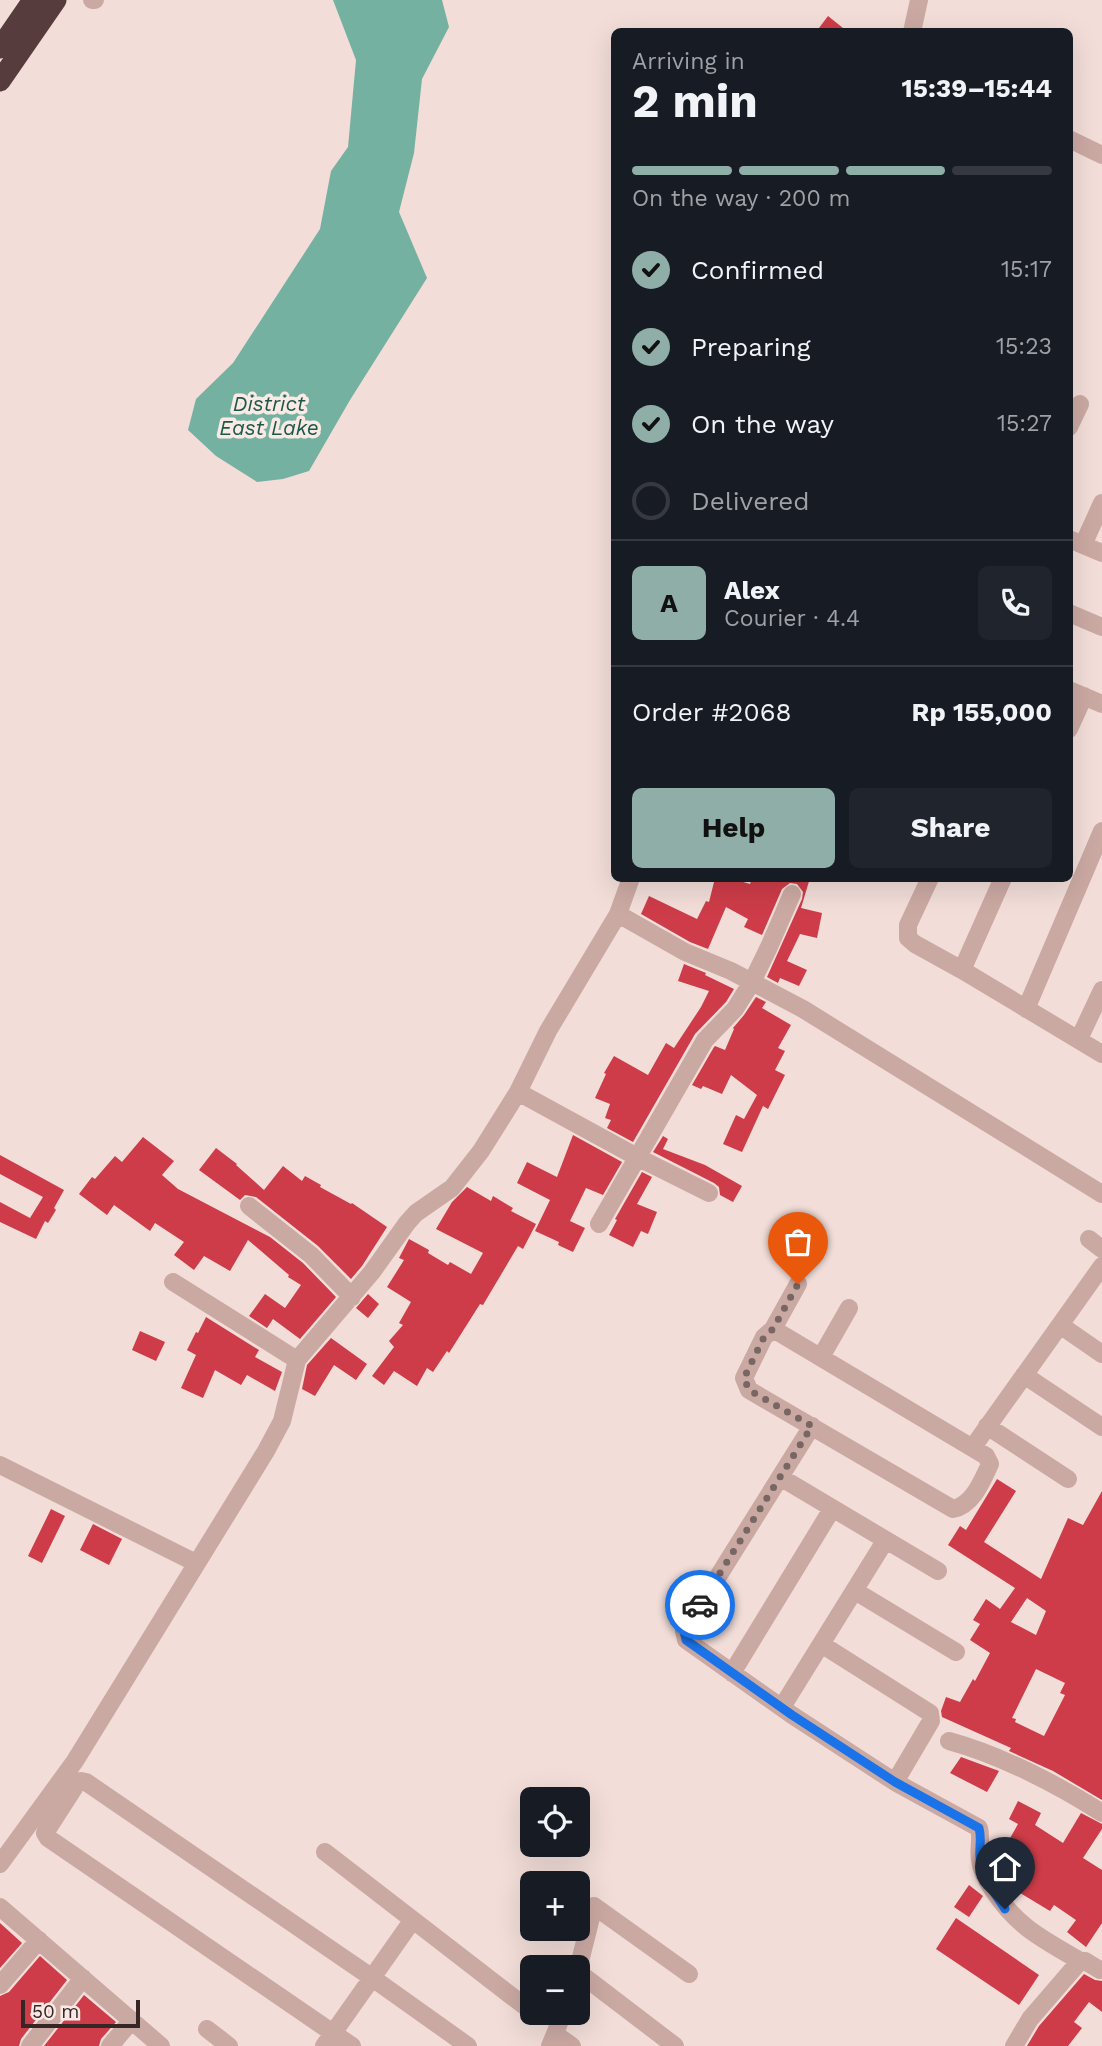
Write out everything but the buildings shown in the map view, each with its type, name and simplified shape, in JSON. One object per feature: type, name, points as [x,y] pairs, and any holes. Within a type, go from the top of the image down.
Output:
[{"type":"highway","points":[[0,48],[33,0]]},
{"type":"highway","points":[[0,81],[56,0]]},
{"type":"street","points":[[913,28],[919,0]]},
{"type":"street","points":[[1073,141],[1102,155]]},
{"type":"street","points":[[1073,418],[1080,404]]},
{"type":"street","points":[[1102,503],[1076,542],[1102,554]]},
{"type":"street","points":[[1073,615],[1102,627]]},
{"type":"street","points":[[1073,711],[1077,693],[1102,704]]},
{"type":"street","points":[[1026,1009],[1102,831]]},
{"type":"street","points":[[0,1864],[75,1760],[229,1513],[277,1430],[288,1400],[297,1360],[352,1297],[407,1223],[416,1213],[452,1188],[481,1151],[518,1092],[548,1031],[618,914],[630,882]]},
{"type":"street","points":[[928,882],[908,925],[908,938],[1102,1054]]},
{"type":"street","points":[[962,970],[1001,882]]},
{"type":"street","points":[[599,1224],[705,1040],[735,1009],[752,982],[792,894]]},
{"type":"street","points":[[618,914],[685,952],[752,982],[803,1009],[1102,1194]]},
{"type":"street","points":[[1079,1039],[1102,990]]},
{"type":"street","points":[[518,1092],[709,1193]]},
{"type":"street","points":[[249,1206],[311,1255],[352,1297]]},
{"type":"street","points":[[973,1447],[1102,1266]]},
{"type":"street","points":[[173,1282],[297,1360]]},
{"type":"street","points":[[773,1329],[986,1456],[990,1464],[969,1502],[953,1509],[749,1390],[744,1378],[764,1337],[773,1329],[798,1284]]},
{"type":"street","points":[[821,1357],[849,1308]]},
{"type":"street","points":[[1060,1325],[1102,1354]]},
{"type":"street","points":[[1024,1375],[1102,1427]]},
{"type":"street","points":[[812,1426],[684,1631],[686,1640],[895,1782],[979,1828],[982,1836],[980,1860],[985,1878],[1005,1909],[1026,1928],[1080,1961],[1101,1969]]},
{"type":"street","points":[[988,1426],[1068,1479]]},
{"type":"street","points":[[0,1465],[196,1563]]},
{"type":"street","points":[[780,1477],[938,1572]]},
{"type":"street","points":[[732,1673],[832,1509]]},
{"type":"street","points":[[782,1707],[885,1541]]},
{"type":"street","points":[[855,1591],[956,1653]]},
{"type":"street","points":[[821,1644],[930,1713],[931,1721],[895,1782]]},
{"type":"street","points":[[948,1741],[974,1748],[1039,1777],[1102,1813]]},
{"type":"street","points":[[352,2046],[329,2039],[48,1838],[45,1833],[76,1785],[81,1781],[86,1782],[468,2046]]},
{"type":"street","points":[[325,1852],[520,2003]]},
{"type":"street","points":[[582,1955],[594,1906],[689,1974]]},
{"type":"street","points":[[0,1907],[161,2046]]},
{"type":"street","points":[[329,2039],[412,1921]]},
{"type":"street","points":[[0,1985],[39,1940]]},
{"type":"street","points":[[1014,2046],[1030,2020],[1080,1961]]},
{"type":"street","points":[[30,2046],[83,1978]]},
{"type":"street","points":[[590,1979],[675,2046]]},
{"type":"street","points":[[110,2046],[132,2020]]},
{"type":"street","points":[[207,2029],[229,2046]]},
{"type":"street","points":[[553,2040],[572,2046]]},
{"type":"water","name":"District East Lake","points":[[333,0],[442,0],[449,27],[422,79],[414,153],[399,212],[427,278],[309,471],[283,479],[257,482],[216,456],[188,430],[196,399],[233,363],[320,229],[331,171],[348,147],[356,60]]},
{"type":"way so far","points":[[700,1605],[812,1426],[758,1397],[749,1390],[744,1378],[764,1337],[773,1329],[798,1284]]},
{"type":"route","points":[[700,1605],[684,1631],[686,1640],[792,1715],[895,1782],[979,1828],[982,1836],[980,1860],[985,1878],[1005,1909]]}]
